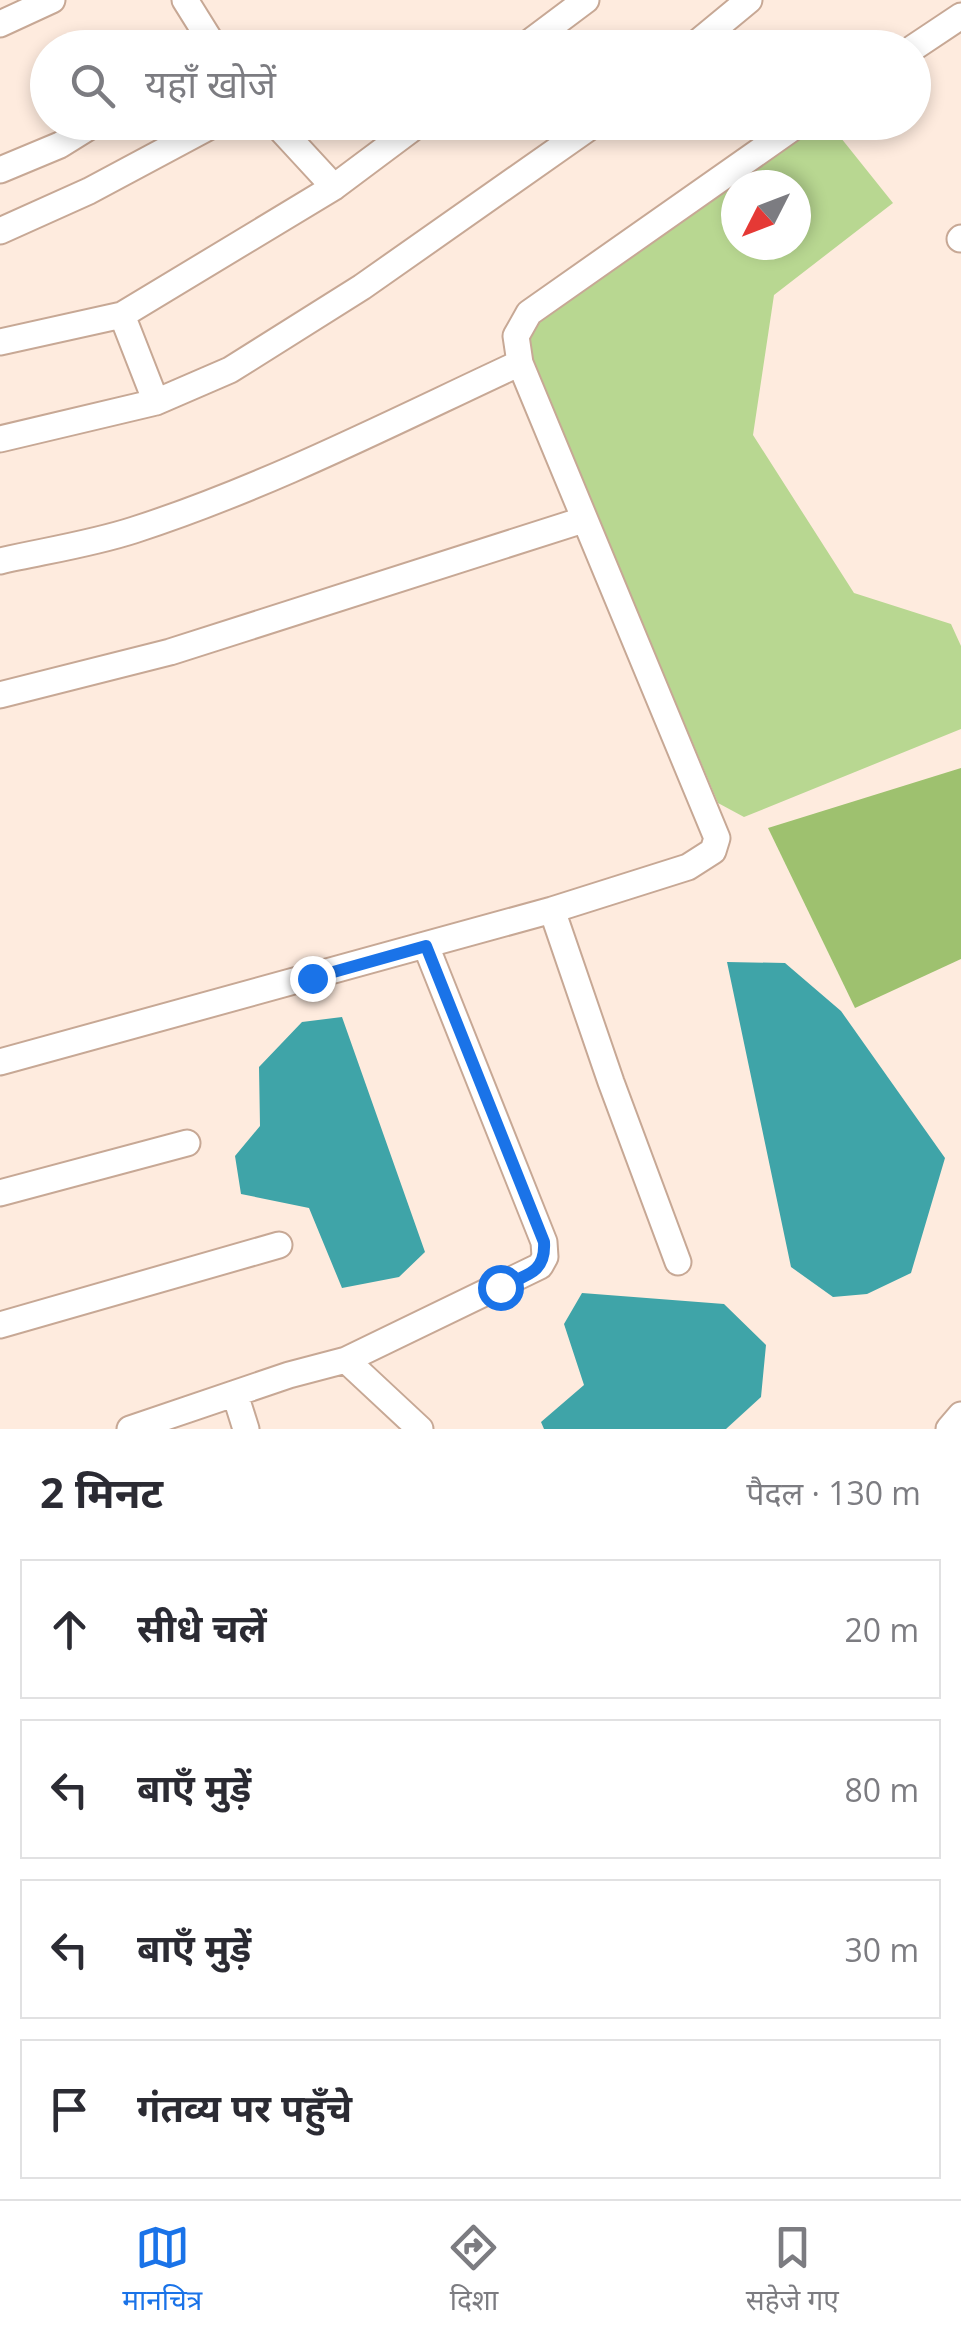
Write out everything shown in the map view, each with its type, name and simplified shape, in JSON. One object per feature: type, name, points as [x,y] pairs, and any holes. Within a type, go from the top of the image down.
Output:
[{"type":"street","points":[[0,24],[52,0]]},
{"type":"street","points":[[184,0],[204,30]]},
{"type":"street","points":[[546,30],[586,0]]},
{"type":"street","points":[[713,30],[749,0]]},
{"type":"street","points":[[931,36],[961,16]]},
{"type":"street","points":[[0,170],[68,140]]},
{"type":"street","points":[[0,231],[89,191],[184,140]]},
{"type":"street","points":[[291,140],[334,187]]},
{"type":"street","points":[[0,342],[122,315],[334,187],[396,140]]},
{"type":"street","points":[[0,439],[156,402],[230,370],[284,339],[571,140]]},
{"type":"street","points":[[0,1062],[552,910],[688,867],[713,851],[717,838],[520,363],[516,336],[528,313],[775,140]]},
{"type":"street","points":[[122,315],[156,402]]},
{"type":"street","points":[[0,562],[130,531],[167,518],[344,445],[520,363]]},
{"type":"street","points":[[0,696],[170,652],[583,520]]},
{"type":"street","points":[[552,910],[610,1082],[678,1262]]},
{"type":"street","points":[[130,1429],[290,1374],[346,1360],[540,1266],[544,1242],[426,946]]},
{"type":"street","points":[[0,1193],[187,1144]]},
{"type":"street","points":[[0,1324],[279,1246]]},
{"type":"street","points":[[346,1360],[420,1429]]},
{"type":"street","points":[[235,1394],[246,1429]]},
{"type":"street","points":[[949,1429],[961,1415]]},
{"type":"green space","points":[[800,140],[843,140],[893,203],[774,295],[753,435],[854,593],[951,624],[961,646],[961,729],[744,817],[718,803],[527,349],[536,317],[721,193],[721,260],[811,260],[811,170],[755,170]]},
{"type":"green space","points":[[961,768],[961,959],[855,1008],[768,828]]},
{"type":"water","points":[[727,962],[785,963],[841,1011],[945,1158],[911,1273],[867,1294],[833,1297],[791,1267]]},
{"type":"water","points":[[342,1017],[425,1252],[399,1277],[342,1288],[309,1208],[241,1194],[235,1156],[260,1126],[259,1067],[302,1022]]},
{"type":"water","points":[[582,1293],[724,1304],[766,1345],[761,1397],[726,1429],[544,1429],[541,1422],[584,1385],[564,1324]]},
{"type":"route","points":[[312,978],[426,946],[544,1242],[540,1266],[500,1287]]}]
